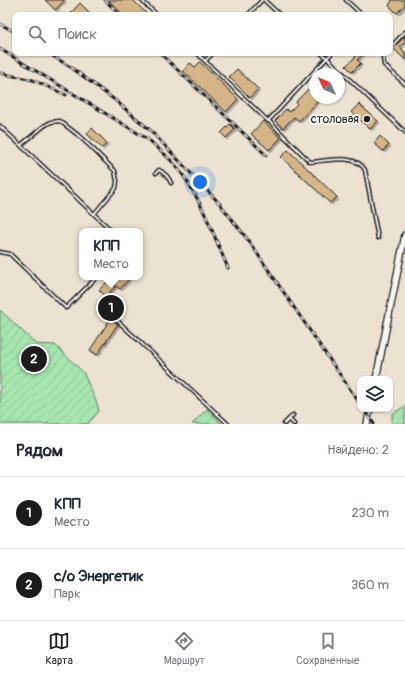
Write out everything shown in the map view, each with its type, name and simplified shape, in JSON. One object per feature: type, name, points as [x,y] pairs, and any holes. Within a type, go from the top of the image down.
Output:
[{"type":"street","points":[[377,376],[405,235]]},
{"type":"street","points":[[367,424],[369,412]]},
{"type":"lane","points":[[141,0],[154,12]]},
{"type":"lane","points":[[251,12],[263,0],[277,12]]},
{"type":"lane","points":[[346,0],[359,12]]},
{"type":"lane","points":[[393,45],[405,32]]},
{"type":"lane","points":[[200,56],[310,162],[348,159],[359,162],[365,170],[378,238]]},
{"type":"lane","points":[[206,61],[210,56]]},
{"type":"lane","points":[[325,56],[405,132]]},
{"type":"lane","points":[[384,56],[384,65],[405,84]]},
{"type":"lane","points":[[268,121],[327,58]]},
{"type":"lane","points":[[21,146],[44,126],[51,122],[60,122],[88,144],[115,171],[117,181],[116,188],[94,214]]},
{"type":"lane","points":[[0,126],[109,228]]},
{"type":"lane","points":[[156,173],[159,170],[163,172],[171,182]]},
{"type":"lane","points":[[0,252],[10,254],[66,308],[94,280]]},
{"type":"lane","points":[[108,312],[228,424]]},
{"type":"lane","points":[[284,424],[293,415]]},
{"type":"lane","points":[[289,419],[294,424]]},
{"type":"green space","points":[[0,310],[36,344],[55,345],[83,372],[99,411],[88,424],[0,424]]},
{"type":"green space","points":[[405,406],[405,424],[392,424],[392,414]]},
{"type":"green space","points":[[207,409],[222,424],[192,424]]},
{"type":"building","points":[[45,0],[65,0],[55,10]]},
{"type":"building","points":[[108,0],[133,0],[145,12],[121,12]]},
{"type":"building","points":[[392,0],[405,0],[405,5],[397,13],[389,6]]},
{"type":"building","points":[[80,3],[89,12],[72,12]]},
{"type":"building","points":[[405,36],[405,42],[400,47],[405,52],[405,60],[393,48]]},
{"type":"building","points":[[356,56],[361,56],[357,60],[361,63],[352,72],[346,66]]},
{"type":"building","points":[[200,62],[238,99],[226,112],[183,71],[190,63],[195,67]]},
{"type":"building","points":[[237,69],[258,89],[250,98],[229,77]]},
{"type":"building","points":[[308,89],[309,104],[315,104],[299,121],[294,117],[283,128],[275,121],[286,109],[289,112],[297,104],[296,102]]},
{"type":"building","name":"столовая","points":[[359,104],[378,121],[370,129],[351,112]]},
{"type":"building","points":[[263,121],[281,138],[269,150],[251,134]]},
{"type":"building","points":[[230,124],[235,129],[226,138],[221,133]]},
{"type":"building","points":[[92,128],[107,143],[102,148],[87,134]]},
{"type":"building","points":[[380,136],[389,145],[383,151],[374,143]]},
{"type":"building","points":[[288,150],[337,197],[330,203],[281,157]]},
{"type":"building","points":[[109,280],[115,284],[118,280],[128,280],[120,289],[116,286],[106,296],[99,290]]},
{"type":"building","points":[[111,318],[118,324],[97,355],[90,350]]},
{"type":"railway","points":[[105,0],[117,12]]},
{"type":"railway","points":[[0,24],[12,30]]},
{"type":"railway","points":[[0,49],[149,140],[166,156],[185,177],[192,189],[228,268]]},
{"type":"railway","points":[[53,56],[72,68],[116,101],[150,130],[220,204],[248,240],[357,400]]},
{"type":"railway","points":[[163,56],[266,155]]},
{"type":"railway","points":[[0,73],[33,80],[66,95]]},
{"type":"railway","points":[[366,412],[374,424]]},
{"type":"place","name":"столовая","points":[[367,119]]},
{"type":"place","name":"КПП","points":[[111,308]]},
{"type":"place","name":"с/о Энергетик","points":[[34,359]]}]
